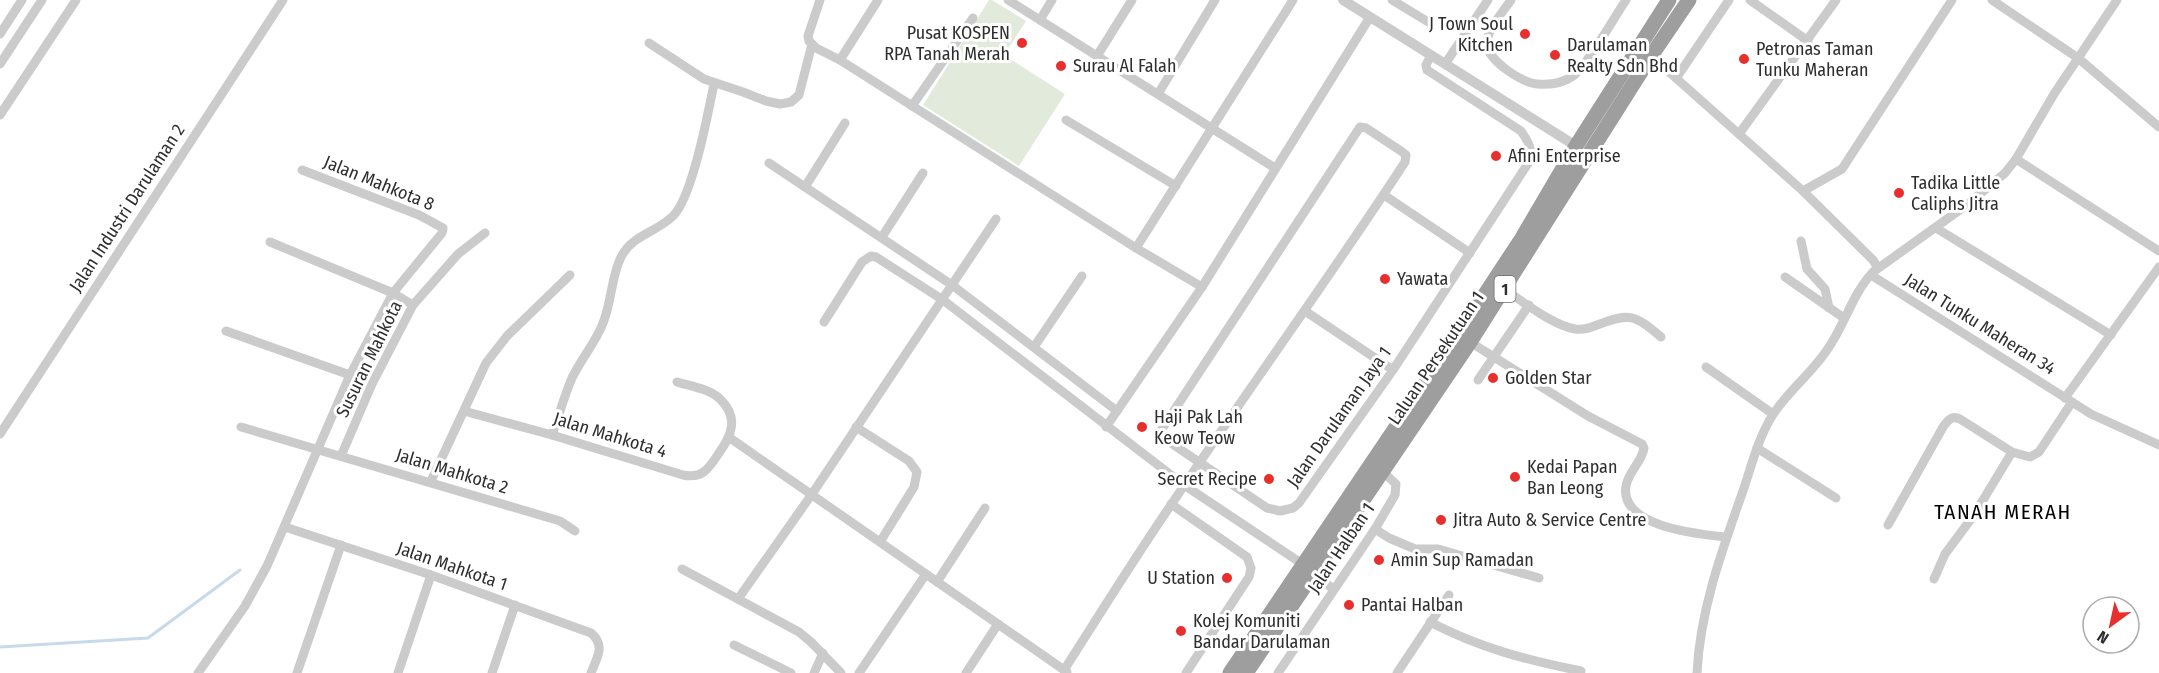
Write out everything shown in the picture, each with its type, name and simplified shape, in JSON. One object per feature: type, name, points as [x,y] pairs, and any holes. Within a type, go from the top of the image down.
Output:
[{"type":"highway","name":"Laluan Persekutuan 1","points":[[1246,673],[1516,247],[1576,146],[1669,0]]},
{"type":"highway","name":"Laluan Persekutuan 1","points":[[1230,673],[1383,472],[1505,290],[1651,56],[1689,0]]},
{"type":"street","points":[[0,34],[22,0]]},
{"type":"street","points":[[0,64],[42,0]]},
{"type":"street","points":[[0,115],[76,0]]},
{"type":"street","name":"Jalan Industri Darulaman 2","points":[[0,434],[283,0]]},
{"type":"street","points":[[820,0],[808,36],[812,44],[1136,248],[1202,287]]},
{"type":"street","points":[[840,60],[878,0]]},
{"type":"street","points":[[1008,0],[1275,168]]},
{"type":"street","points":[[1040,20],[1052,0]]},
{"type":"street","points":[[1097,56],[1132,0]]},
{"type":"street","points":[[1158,94],[1215,0]]},
{"type":"street","points":[[1136,248],[1293,0]]},
{"type":"street","points":[[1343,0],[1576,146]]},
{"type":"street","points":[[1392,0],[1430,23]]},
{"type":"street","points":[[1445,64],[1488,0]]},
{"type":"street","points":[[1511,0],[1488,37],[1488,52],[1503,67],[1530,83],[1538,84],[1559,83],[1577,74],[1626,0]]},
{"type":"street","points":[[1677,77],[1729,0]]},
{"type":"street","points":[[1750,0],[1808,41]]},
{"type":"street","points":[[1739,134],[1836,0]]},
{"type":"street","points":[[1803,191],[1842,169],[1952,0]]},
{"type":"street","points":[[1992,0],[2078,58],[2159,127]]},
{"type":"street","points":[[1697,673],[1706,612],[1726,537],[1757,448],[1773,414],[1817,364],[1832,342],[1854,296],[1874,271],[1987,190],[2016,159],[2054,94],[2117,0]]},
{"type":"street","points":[[1106,427],[1202,287],[1370,17]]},
{"type":"street","points":[[912,106],[973,18]]},
{"type":"street","points":[[649,43],[704,80],[780,104],[791,102],[800,95],[812,44]]},
{"type":"street","name":"Jalan Darulaman Jaya 1","points":[[1200,462],[1267,508],[1280,511],[1293,508],[1393,369],[1531,159],[1530,146],[1521,131],[1427,70],[1426,65],[1431,55]]},
{"type":"street","name":"Jalan Tunku Maheran 34","points":[[1651,56],[1803,191],[1873,260],[1874,271],[2091,414],[2159,445]]},
{"type":"street","points":[[552,435],[573,377],[606,317],[615,271],[621,257],[630,244],[675,214],[683,200],[700,145],[714,84]]},
{"type":"street","points":[[1507,122],[1516,108]]},
{"type":"street","points":[[1065,120],[1176,186]]},
{"type":"street","points":[[805,187],[845,123]]},
{"type":"street","points":[[677,382],[719,397],[731,418],[730,438],[1066,671],[1171,504],[1305,311],[1405,162],[1406,155],[1366,128],[1359,127],[1160,432],[1165,439],[1200,462]]},
{"type":"street","points":[[2016,159],[2159,250]]},
{"type":"street","points":[[769,163],[952,285],[1117,411]]},
{"type":"street","name":"Jalan Mahkota 8","points":[[302,170],[419,215],[443,228],[442,233],[393,293]]},
{"type":"street","points":[[882,237],[923,173]]},
{"type":"street","points":[[1384,195],[1470,253]]},
{"type":"street","points":[[738,599],[812,494],[996,219]]},
{"type":"street","points":[[1936,228],[2111,335]]},
{"type":"street","name":"Susuran Mahkota","points":[[342,456],[372,384],[413,305],[458,254],[485,233]]},
{"type":"street","points":[[1801,241],[1807,269],[1825,289],[1829,308]]},
{"type":"street","points":[[270,242],[393,293],[413,305]]},
{"type":"street","points":[[824,322],[862,262],[871,256],[876,257],[943,300],[1184,485],[1310,569],[1333,589]]},
{"type":"street","points":[[1888,525],[1943,427],[1955,416],[2012,452],[2030,457],[2039,452],[2111,335],[2159,267]]},
{"type":"street","points":[[431,481],[486,363],[496,348],[570,275]]},
{"type":"street","points":[[1034,347],[1082,276]]},
{"type":"street","points":[[1785,278],[1845,318]]},
{"type":"street","points":[[1505,290],[1554,321],[1571,328],[1589,328],[1612,319],[1629,317],[1638,320],[1661,337]]},
{"type":"street","points":[[198,673],[244,606],[267,566],[350,375],[393,293]]},
{"type":"street","points":[[1478,380],[1529,305]]},
{"type":"street","points":[[1305,311],[1393,369]]},
{"type":"street","points":[[226,330],[350,375]]},
{"type":"street","points":[[1470,342],[1588,416],[1642,444],[1643,454],[1625,487],[1629,506],[1647,519],[1672,528],[1726,537]]},
{"type":"street","points":[[1706,367],[1773,414]]},
{"type":"street","name":"Jalan Mahkota 4","points":[[464,411],[694,477],[705,473],[730,438]]},
{"type":"street","name":"Jalan Mahkota 2","points":[[241,427],[431,481],[560,521],[575,531]]},
{"type":"street","points":[[856,427],[909,461],[917,472],[914,487],[880,542]]},
{"type":"street","points":[[1757,448],[1836,498]]},
{"type":"street","points":[[1934,579],[1945,554],[1974,514],[2012,452]]},
{"type":"street","name":"Jalan Halban 1","points":[[1278,673],[1375,529],[1397,491],[1396,484],[1383,472]]},
{"type":"street","points":[[1171,504],[1247,557],[1251,568],[1249,577],[1186,673]]},
{"type":"street","points":[[937,582],[985,508]]},
{"type":"street","name":"Jalan Mahkota 1","points":[[285,526],[431,575],[591,633],[598,639],[600,646],[591,673]]},
{"type":"street","points":[[1375,529],[1415,549],[1438,549],[1539,578]]},
{"type":"street","points":[[297,673],[341,545]]},
{"type":"street","points":[[682,569],[799,632],[841,673]]},
{"type":"street","points":[[859,673],[926,574]]},
{"type":"street","points":[[398,673],[431,575]]},
{"type":"street","points":[[1397,673],[1449,594]]},
{"type":"street","points":[[492,673],[515,605]]},
{"type":"street","points":[[1430,622],[1461,638],[1502,653],[1581,671]]},
{"type":"street","points":[[966,673],[998,624]]},
{"type":"street","points":[[734,645],[791,673]]},
{"type":"street","points":[[814,673],[823,653]]},
{"type":"green space","points":[[989,0],[1026,21],[1004,55],[1065,94],[1019,166],[923,105]]},
{"type":"waterway","points":[[0,647],[148,638],[240,570]]},
{"type":"place","name":"J Town Soul Kitchen","points":[[1525,34]]},
{"type":"place","name":"Pusat KOSPEN RPA Tanah Merah","points":[[1022,43]]},
{"type":"place","name":"Darulaman Realty Sdn Bhd","points":[[1555,55]]},
{"type":"place","name":"Petronas Taman Tunku Maheran","points":[[1744,59]]},
{"type":"place","name":"Surau Al Falah","points":[[1061,66]]},
{"type":"place","name":"Afini Enterprise","points":[[1496,156]]},
{"type":"place","name":"Tadika Little Caliphs Jitra","points":[[1899,193]]},
{"type":"place","name":"Yawata","points":[[1385,279]]},
{"type":"place","name":"Golden Star","points":[[1493,378]]},
{"type":"place","name":"Haji Pak Lah Keow Teow","points":[[1142,427]]},
{"type":"place","name":"Kedai Papan Ban Leong","points":[[1515,477]]},
{"type":"place","name":"Secret Recipe","points":[[1269,479]]},
{"type":"place","name":"Jitra Auto & Service Centre","points":[[1441,520]]},
{"type":"place","name":"Amin Sup Ramadan","points":[[1379,560]]},
{"type":"place","name":"U Station","points":[[1227,578]]},
{"type":"place","name":"Pantai Halban","points":[[1349,605]]},
{"type":"place","name":"Kolej Komuniti Bandar Darulaman","points":[[1181,631]]},
{"type":"district","name":"TANAH MERAH","points":[[2003,512]]}]
